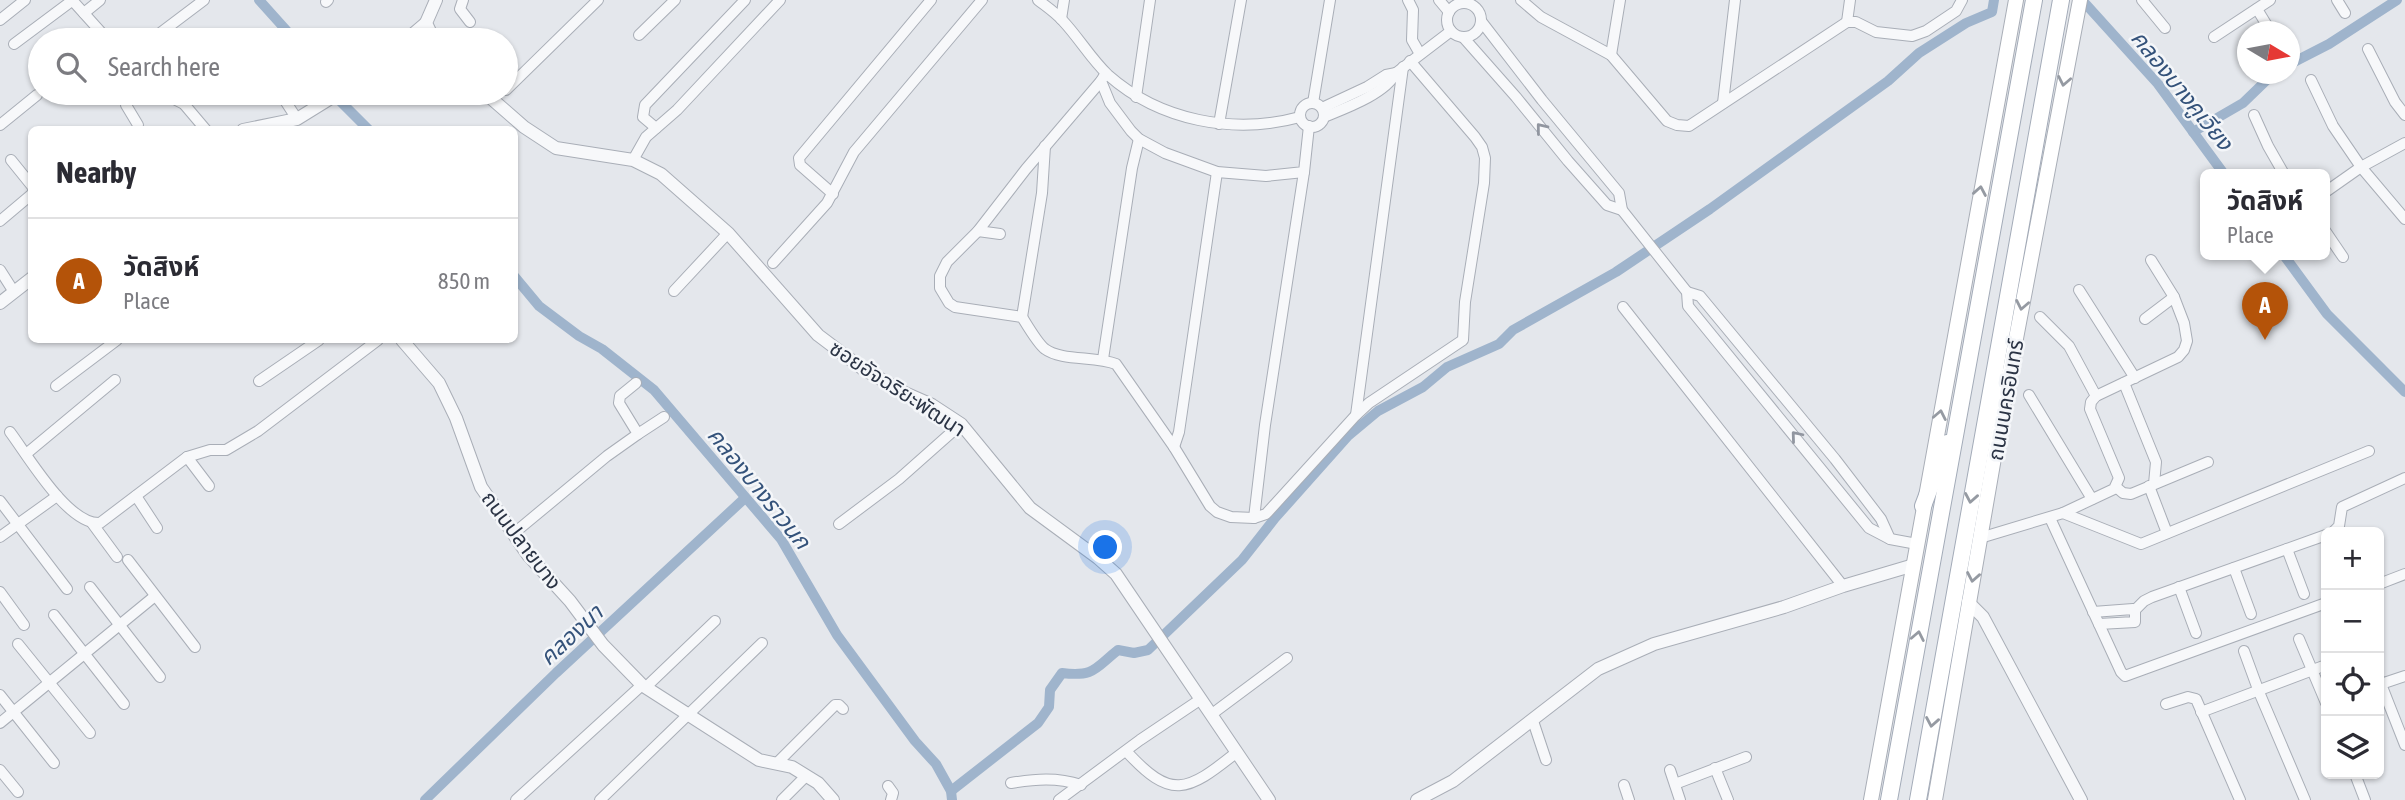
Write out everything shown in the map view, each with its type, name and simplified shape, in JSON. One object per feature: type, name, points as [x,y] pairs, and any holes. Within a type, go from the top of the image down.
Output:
[{"type":"main road","points":[[1871,800],[2016,0]]},
{"type":"main road","name":"ถนนนครอินทร์","points":[[1889,800],[2034,0]]},
{"type":"main road","name":"ถนนนครอินทร์","points":[[1918,800],[2061,0]]},
{"type":"main road","name":"ถนนนครอินทร์","points":[[1935,800],[2000,423],[2079,7]]},
{"type":"main road","points":[[2000,334],[2000,423]]},
{"type":"main road","points":[[1923,506],[1961,405]]},
{"type":"street","points":[[0,20],[25,0]]},
{"type":"street","points":[[35,28],[72,0],[97,28]]},
{"type":"street","points":[[84,13],[100,0]]},
{"type":"street","points":[[167,28],[204,0]]},
{"type":"street","points":[[420,28],[426,23],[436,0]]},
{"type":"street","points":[[463,0],[460,9],[470,22]]},
{"type":"street","points":[[518,74],[598,0]]},
{"type":"street","points":[[639,36],[676,0]]},
{"type":"street","points":[[656,128],[643,117],[645,105],[745,0]]},
{"type":"street","points":[[633,160],[641,143],[677,110],[780,0]]},
{"type":"street","points":[[833,194],[800,165],[799,158],[931,0]]},
{"type":"street","points":[[774,262],[827,203],[854,152],[982,0]]},
{"type":"street","points":[[1038,0],[1061,19],[1104,77],[1136,97],[1179,116],[1219,124],[1279,122],[1300,117]]},
{"type":"street","points":[[1061,19],[1064,0]]},
{"type":"street","points":[[1136,97],[1150,0]]},
{"type":"street","points":[[1219,124],[1241,0]]},
{"type":"street","points":[[1330,0],[1320,109],[1318,125],[1309,126],[1300,117],[1302,107],[1320,109],[1367,87],[1407,64],[1451,31]]},
{"type":"street","points":[[1356,415],[1412,40],[1413,10],[1408,0]]},
{"type":"street","points":[[1439,0],[1449,12]]},
{"type":"street","points":[[1521,0],[1541,17],[1611,55],[1667,121],[1677,125],[1689,125],[1847,22],[1856,22],[1876,32],[1912,36],[1956,11],[1962,0]]},
{"type":"street","points":[[1611,55],[1620,0]]},
{"type":"street","points":[[1723,103],[1735,0]]},
{"type":"street","points":[[1847,22],[1850,0]]},
{"type":"street","points":[[2142,0],[2165,28]]},
{"type":"street","points":[[2214,37],[2270,0]]},
{"type":"street","points":[[2337,0],[2345,13]]},
{"type":"street","points":[[1463,37],[1475,33],[1481,21],[1481,4],[1458,2],[1447,18],[1451,31],[1463,37],[1607,205],[1622,210]]},
{"type":"street","points":[[2257,9],[2264,21]]},
{"type":"street","points":[[1481,21],[1619,193],[1622,210],[1687,292],[1688,306],[1869,528],[1890,539],[1917,544]]},
{"type":"street","points":[[426,23],[428,28]]},
{"type":"street","points":[[14,44],[28,33]]},
{"type":"street","points":[[2368,48],[2395,102],[2405,115]]},
{"type":"street","points":[[1045,146],[1042,193],[1022,317],[1043,348],[1054,354],[1103,359],[1116,364],[1174,447],[1210,506],[1231,517],[1254,518],[1266,514],[1369,403],[1461,343],[1465,333],[1465,302],[1484,183],[1485,158],[1475,137],[1407,64]]},
{"type":"street","points":[[1104,77],[1110,103],[1139,139],[1165,153],[1217,172],[1266,176],[1304,172]]},
{"type":"street","points":[[1022,317],[955,307],[949,303],[940,288],[940,276],[947,262],[978,231],[1104,77]]},
{"type":"street","points":[[2311,80],[2333,126],[2361,167],[2405,219]]},
{"type":"street","points":[[1516,97],[1531,85]]},
{"type":"street","points":[[0,125],[28,102]]},
{"type":"street","points":[[126,105],[138,125]]},
{"type":"street","points":[[185,105],[203,126]]},
{"type":"street","points":[[288,105],[297,119]]},
{"type":"street","points":[[263,126],[297,119],[317,105]]},
{"type":"street","name":"ซอยอัจฉริยะพัฒนา","points":[[506,105],[524,127],[556,148],[633,160],[661,174],[727,233],[818,335],[863,369],[932,405],[961,424],[1030,508],[1111,568],[1269,800]]},
{"type":"street","points":[[2255,115],[2281,169]]},
{"type":"street","points":[[1254,518],[1309,126]]},
{"type":"street","points":[[1103,359],[1132,168],[1139,139]]},
{"type":"street","points":[[2330,190],[2361,167],[2405,143]]},
{"type":"street","points":[[1568,162],[1582,149]]},
{"type":"street","points":[[11,160],[28,190]]},
{"type":"street","points":[[1174,447],[1180,424],[1217,172]]},
{"type":"street","points":[[0,221],[28,198]]},
{"type":"street","points":[[978,231],[1000,234]]},
{"type":"street","points":[[674,291],[727,233]]},
{"type":"street","points":[[2330,237],[2343,257]]},
{"type":"street","points":[[1980,538],[2050,518],[2116,487],[2119,478],[2090,409],[2091,402],[2096,396],[2178,357],[2187,341],[2185,323],[2174,297],[2151,260]]},
{"type":"street","points":[[0,270],[14,292]]},
{"type":"street","points":[[0,303],[28,281]]},
{"type":"street","points":[[2079,290],[2130,381],[2156,462],[2152,485],[2167,533]]},
{"type":"street","points":[[1687,292],[1700,296],[1835,459],[1881,519],[1890,539]]},
{"type":"street","points":[[2145,319],[2174,297]]},
{"type":"street","points":[[1623,307],[1843,586]]},
{"type":"street","points":[[2040,317],[2070,346],[2096,396]]},
{"type":"street","points":[[55,386],[113,343]]},
{"type":"street","points":[[259,381],[315,343]]},
{"type":"street","points":[[10,432],[63,505],[78,517],[92,523],[100,523],[187,457],[209,450],[226,450],[258,431],[374,343]]},
{"type":"street","name":"ถนนปลายบาง","points":[[405,343],[439,383],[456,418],[481,487],[513,534],[603,645],[644,686]]},
{"type":"street","points":[[1737,365],[1749,355]]},
{"type":"street","points":[[26,454],[115,380]]},
{"type":"street","points":[[636,383],[620,396],[619,403],[638,434]]},
{"type":"street","points":[[2029,395],[2092,499]]},
{"type":"street","points":[[513,534],[607,456],[664,417]]},
{"type":"street","points":[[839,524],[899,479],[961,424]]},
{"type":"street","points":[[2063,513],[2141,544],[2369,451]]},
{"type":"street","points":[[187,457],[209,486]]},
{"type":"street","points":[[1823,469],[1835,459]]},
{"type":"street","points":[[2116,487],[2129,494],[2208,462]]},
{"type":"street","points":[[2335,527],[2342,507],[2404,478]]},
{"type":"street","points":[[0,537],[57,496]]},
{"type":"street","points":[[136,496],[158,527]]},
{"type":"street","points":[[1852,506],[1864,497]]},
{"type":"street","points":[[0,501],[66,589]]},
{"type":"street","points":[[2050,518],[2122,675],[2129,677],[2321,605]]},
{"type":"street","points":[[92,523],[195,647]]},
{"type":"street","points":[[2134,611],[2144,601],[2179,587],[2321,537]]},
{"type":"street","points":[[2287,549],[2304,594]]},
{"type":"street","points":[[1417,800],[1453,781],[1598,669],[1642,648],[1784,607],[1914,565]]},
{"type":"street","points":[[2234,568],[2251,614]]},
{"type":"street","points":[[2384,582],[2405,574]]},
{"type":"street","points":[[90,587],[160,677]]},
{"type":"street","points":[[2179,587],[2196,634]]},
{"type":"street","points":[[0,592],[24,625]]},
{"type":"street","points":[[0,723],[155,596]]},
{"type":"street","points":[[1968,602],[1983,617],[2081,800]]},
{"type":"street","points":[[2093,612],[2134,611]]},
{"type":"street","points":[[2099,624],[2135,622],[2134,611]]},
{"type":"street","points":[[54,615],[124,704]]},
{"type":"street","points":[[516,800],[715,621]]},
{"type":"street","points":[[2299,639],[2321,690]]},
{"type":"street","points":[[600,800],[762,643]]},
{"type":"street","points":[[18,644],[90,733]]},
{"type":"street","points":[[2244,651],[2305,800]]},
{"type":"street","points":[[1212,714],[1287,658]]},
{"type":"street","points":[[2201,712],[2321,667]]},
{"type":"street","points":[[2384,680],[2405,676]]},
{"type":"street","points":[[644,686],[759,760],[792,767],[818,783],[833,800]]},
{"type":"street","points":[[2384,691],[2405,745]]},
{"type":"street","points":[[0,695],[54,763]]},
{"type":"street","points":[[2166,704],[2192,697],[2196,699],[2240,800]]},
{"type":"street","points":[[1059,800],[1201,699]]},
{"type":"street","points":[[776,764],[835,705],[843,709]]},
{"type":"street","points":[[1533,721],[1546,760]]},
{"type":"street","points":[[1126,751],[1140,771],[1158,787],[1177,793],[1196,785],[1237,752]]},
{"type":"street","points":[[1675,784],[1746,757]]},
{"type":"street","points":[[1715,768],[1728,800]]},
{"type":"street","points":[[0,770],[18,793]]},
{"type":"street","points":[[1670,770],[1680,800]]},
{"type":"street","points":[[782,800],[806,776]]},
{"type":"street","points":[[1011,783],[1047,779],[1068,780],[1081,785]]},
{"type":"street","points":[[2357,779],[2365,800]]},
{"type":"street","points":[[1624,785],[1629,800]]},
{"type":"street","points":[[888,786],[893,793],[891,800]]},
{"type":"waterway","name":"คลองบางราวนก","points":[[259,0],[284,28]]},
{"type":"waterway","points":[[951,791],[1038,723],[1049,707],[1050,690],[1062,673],[1081,674],[1094,670],[1118,650],[1134,653],[1148,650],[1242,560],[1275,518],[1348,436],[1378,411],[1423,387],[1447,367],[1499,344],[1513,330],[1616,272],[1710,209],[1888,81],[1919,53],[1966,23],[1992,12],[1994,0]]},
{"type":"waterway","name":"คลองบางคูเวียง","points":[[2082,0],[2158,84],[2220,169]]},
{"type":"waterway","points":[[2300,59],[2329,44],[2397,0]]},
{"type":"waterway","points":[[2193,132],[2243,103],[2263,84]]},
{"type":"waterway","name":"คลองบางราวนก","points":[[344,105],[365,126]]},
{"type":"waterway","name":"คลองบางคูเวียง","points":[[2287,260],[2327,314],[2405,392]]},
{"type":"waterway","name":"คลองบางราวนก","points":[[518,281],[539,306],[579,336],[602,349],[654,390],[781,539],[837,635],[915,741],[936,764],[951,791],[952,800]]},
{"type":"waterway","name":"คลองนา","points":[[425,800],[556,673],[745,498]]},
{"type":"place","name":"วัดสิงห์","points":[[2265,340]]}]
